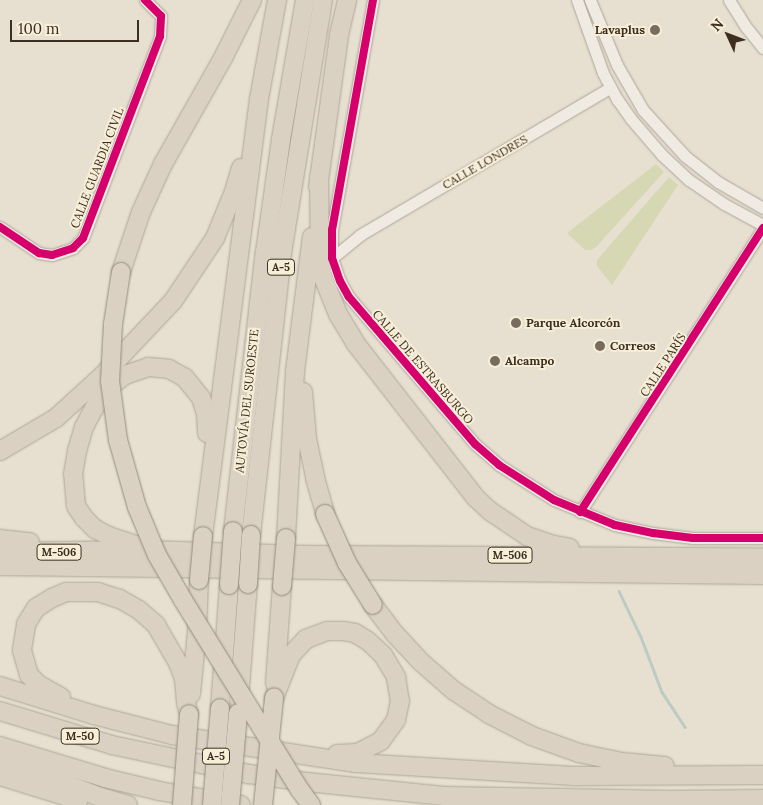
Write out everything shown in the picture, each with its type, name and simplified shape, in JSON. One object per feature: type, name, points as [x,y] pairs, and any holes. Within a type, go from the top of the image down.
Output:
[{"type":"highway","points":[[252,0],[224,56],[162,164],[141,212],[121,272],[113,324],[110,381],[118,440],[136,507],[157,555],[311,805]]},
{"type":"highway","points":[[182,805],[197,632],[199,580],[211,461],[259,99],[277,0]]},
{"type":"highway","name":"AUTOVÍA DEL SUROESTE","points":[[212,805],[233,532],[265,252],[281,139],[305,0]]},
{"type":"highway","name":"AUTOVÍA DEL SUROESTE","points":[[230,805],[251,535],[282,253],[323,0]]},
{"type":"highway","points":[[263,805],[274,698],[286,538],[295,371],[319,177],[339,35],[347,0]]},
{"type":"highway","points":[[0,451],[56,418],[104,375],[173,301],[215,238],[234,192],[259,99]]},
{"type":"highway","points":[[319,177],[320,254],[323,277],[338,314],[356,344],[476,498],[508,525],[550,544],[572,548],[674,551],[715,556]]},
{"type":"highway","points":[[303,313],[303,393],[307,439],[314,478],[325,514],[347,563],[373,605],[394,634],[421,662],[453,690],[489,714],[532,736],[578,753],[622,762],[676,767],[763,768]]},
{"type":"highway","points":[[146,550],[132,542],[109,536],[95,528],[84,518],[76,506],[73,474],[77,451],[84,426],[109,387],[126,375],[148,367],[169,369],[185,378],[201,398],[206,413],[211,461]]},
{"type":"highway","points":[[0,539],[95,546],[118,551]]},
{"type":"highway","name":"M-506","points":[[0,552],[146,550],[305,555],[715,556],[763,558]]},
{"type":"highway","name":"M-506","points":[[0,566],[763,575]]},
{"type":"highway","points":[[642,575],[763,581]]},
{"type":"highway","points":[[160,732],[131,718],[65,699],[39,686],[29,675],[22,650],[26,624],[36,608],[66,592],[85,590],[120,599],[139,610],[156,624],[178,662],[184,679],[189,714]]},
{"type":"highway","points":[[274,698],[291,655],[306,639],[327,631],[355,633],[368,641],[383,655],[396,677],[400,701],[396,720],[381,740],[357,753],[296,755]]},
{"type":"highway","points":[[0,686],[85,712],[160,732],[296,755],[366,764],[574,776],[763,775]]},
{"type":"highway","name":"M-50","points":[[0,711],[112,745],[249,774],[307,782],[444,796],[671,800],[763,799]]},
{"type":"highway","points":[[0,746],[105,778],[159,791],[242,805]]},
{"type":"highway","points":[[0,759],[100,797],[128,805]]},
{"type":"highway","points":[[0,776],[94,805]]},
{"type":"street","name":"CALLE GUARDIA CIVIL","points":[[0,227],[39,253],[52,255],[73,248],[83,238],[160,36],[161,16],[145,0]]},
{"type":"street","name":"CALLE DE ESTRASBURGO","points":[[373,0],[332,230],[332,258],[349,297],[476,444],[524,483],[580,512],[615,525],[653,534],[693,538],[763,538]]},
{"type":"street","points":[[577,0],[596,57],[610,88],[631,119],[675,167],[724,204],[763,227]]},
{"type":"street","points":[[590,0],[617,65],[643,110],[685,156],[718,182],[763,208]]},
{"type":"street","points":[[729,0],[746,27],[763,48]]},
{"type":"street","name":"CALLE LONDRES","points":[[332,258],[360,235],[610,88]]},
{"type":"street","name":"CALLE PARÍS","points":[[580,512],[763,227]]},
{"type":"street","points":[[332,230],[348,238],[360,235]]},
{"type":"green space","points":[[656,164],[664,172],[596,247],[591,250],[585,250],[567,233]]},
{"type":"green space","points":[[669,177],[678,185],[612,285],[597,266],[597,260]]},
{"type":"waterway","points":[[619,591],[641,637],[662,692],[685,727]]},
{"type":"cycle path","points":[[0,227],[39,253],[52,255],[73,248],[83,238],[160,36],[161,16],[145,0]]},
{"type":"cycle path","points":[[373,0],[332,230],[332,258],[340,281],[349,297],[475,444],[499,465],[554,500],[615,525],[653,533],[693,538],[763,538]]},
{"type":"cycle path","points":[[580,512],[763,228]]},
{"type":"place","name":"Lavaplus","points":[[655,30]]},
{"type":"place","name":"Parque Alcorcón","points":[[516,323]]},
{"type":"place","name":"Correos","points":[[600,346]]},
{"type":"place","name":"Alcampo","points":[[495,361]]}]
